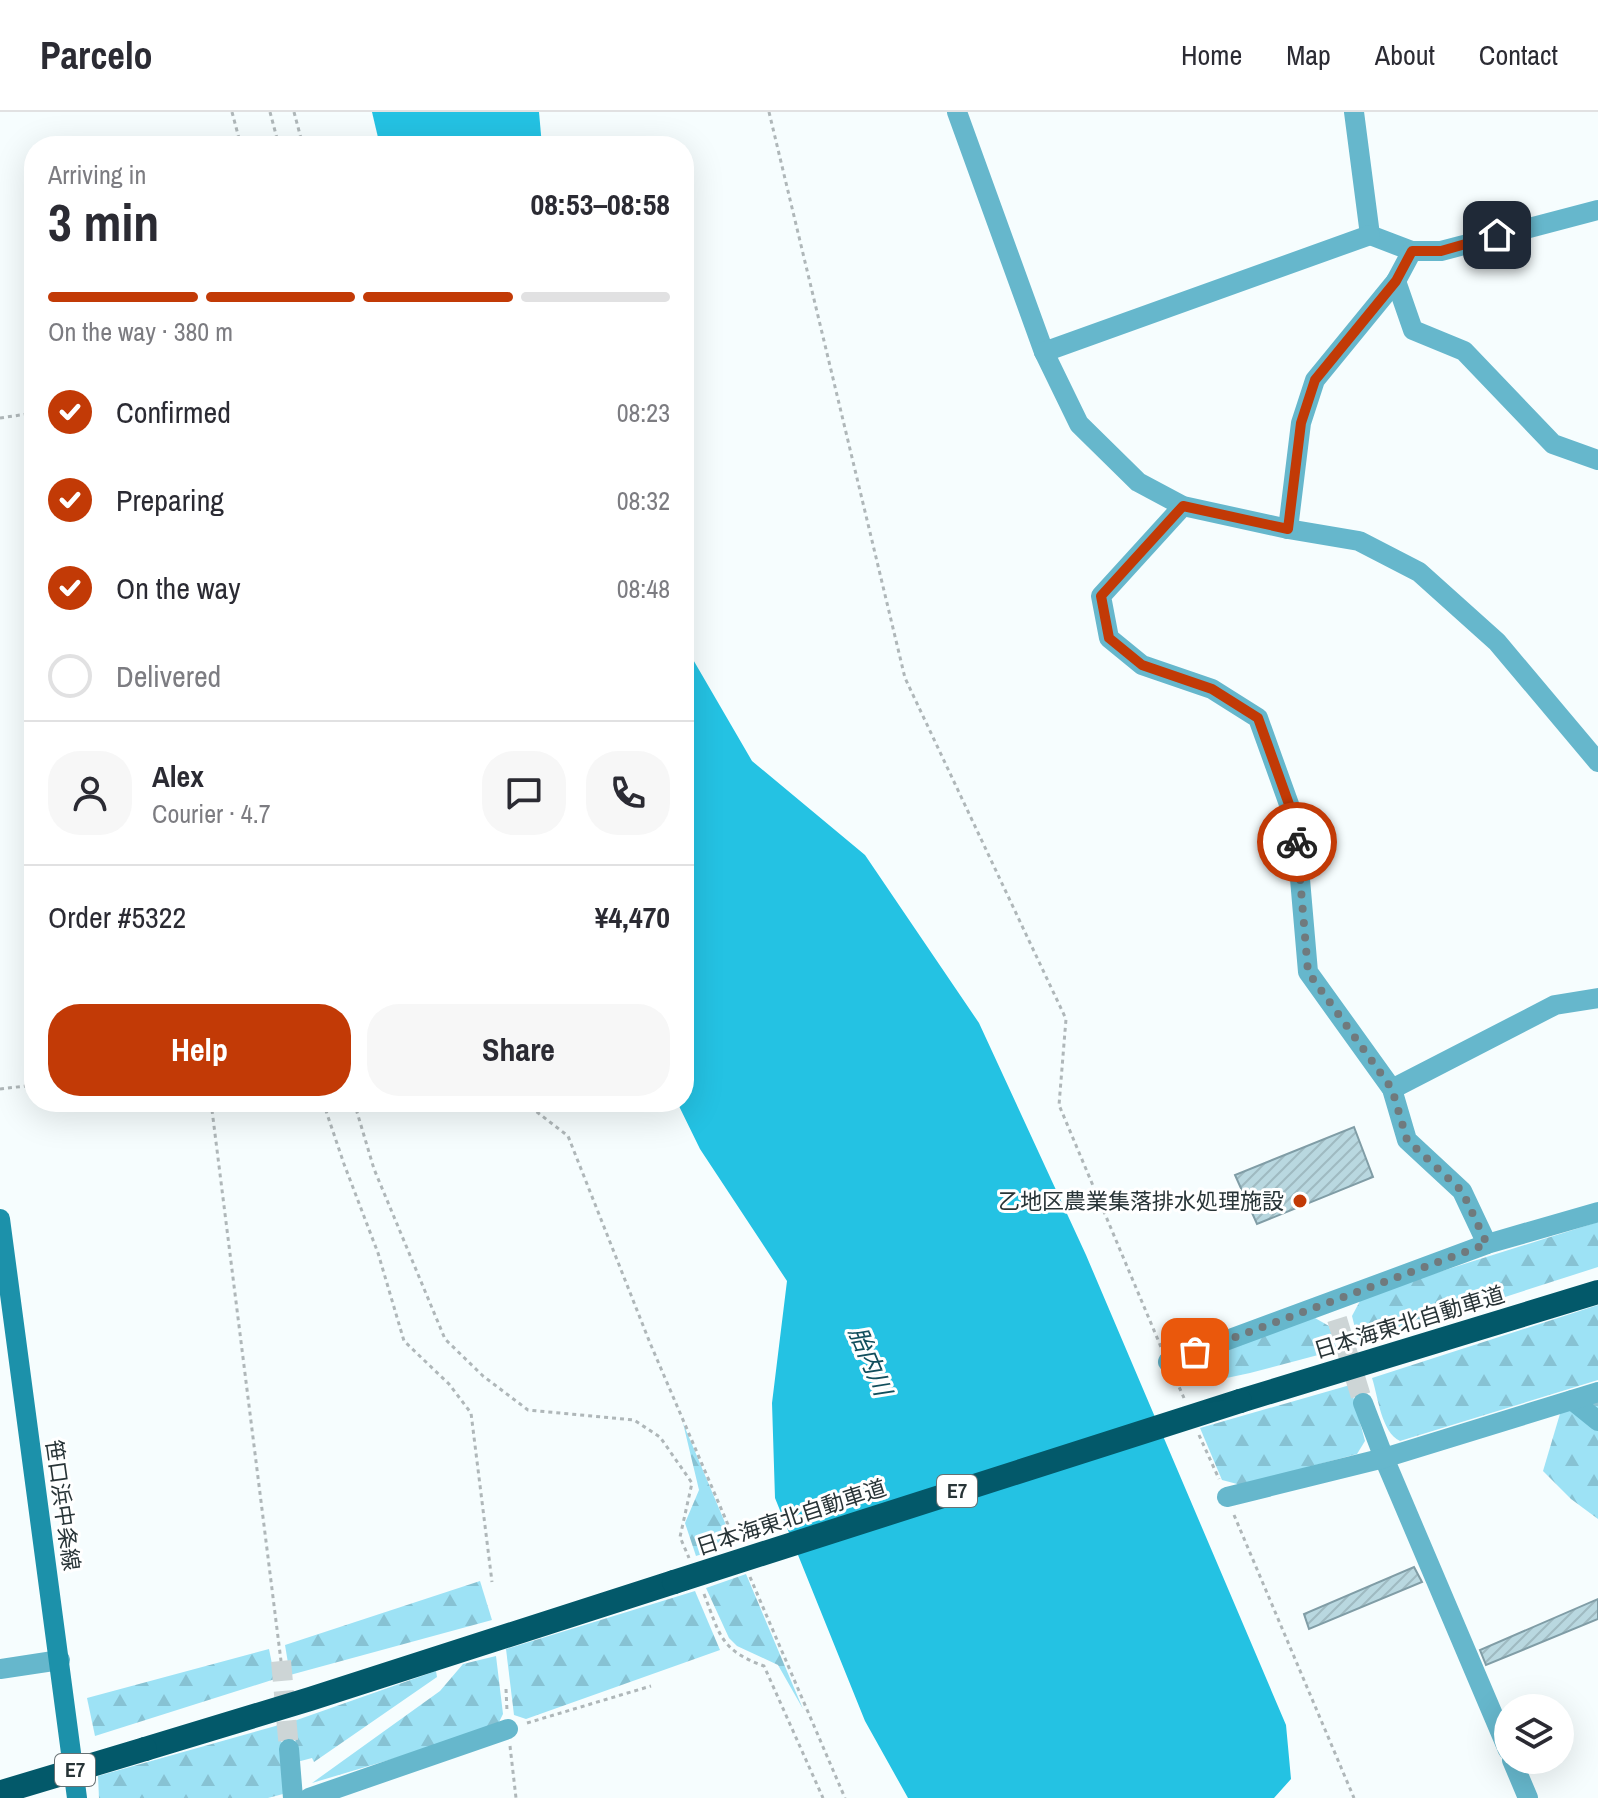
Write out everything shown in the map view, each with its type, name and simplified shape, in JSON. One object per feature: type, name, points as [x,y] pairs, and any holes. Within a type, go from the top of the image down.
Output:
[{"type":"highway","name":"日本海東北自動車道","points":[[3,1792],[325,1695],[683,1574],[1598,1292]]},
{"type":"main road","name":"笹口浜中条線","points":[[0,1219],[77,1798]]},
{"type":"street","points":[[957,112],[1044,352],[1079,424],[1138,482],[1183,506],[1359,541],[1419,572],[1497,642],[1598,762]]},
{"type":"street","points":[[1354,112],[1370,235]]},
{"type":"street","points":[[1044,352],[1370,235],[1412,251],[1441,251],[1598,210]]},
{"type":"street","points":[[1288,529],[1301,423],[1315,380],[1396,281],[1412,251]]},
{"type":"street","points":[[1396,281],[1413,330],[1464,351],[1553,444],[1598,460]]},
{"type":"street","points":[[1183,506],[1101,596],[1109,638],[1142,665],[1212,689],[1258,718],[1295,821],[1308,972],[1392,1089],[1407,1140],[1462,1191],[1487,1244]]},
{"type":"street","points":[[1392,1089],[1555,1005],[1598,998]]},
{"type":"street","points":[[1168,1362],[1334,1311],[1487,1244],[1598,1212]]},
{"type":"street","points":[[1227,1497],[1384,1458],[1598,1392]]},
{"type":"street","points":[[1572,1400],[1598,1421]]},
{"type":"street","points":[[1363,1403],[1494,1717]]},
{"type":"street","points":[[0,1669],[60,1660]]},
{"type":"street","points":[[309,1798],[508,1729]]},
{"type":"street","points":[[289,1749],[293,1798]]},
{"type":"street","points":[[1518,1774],[1528,1798]]},
{"type":"path","points":[[232,112],[238,136]]},
{"type":"path","points":[[270,112],[276,136]]},
{"type":"path","points":[[294,112],[300,136]]},
{"type":"path","points":[[769,112],[905,678],[1066,1019],[1059,1105],[1185,1403]]},
{"type":"path","points":[[0,418],[24,414]]},
{"type":"path","points":[[0,1089],[24,1086]]},
{"type":"path","points":[[212,1112],[281,1661]]},
{"type":"path","points":[[326,1112],[378,1253],[404,1341],[449,1384],[471,1413],[492,1582]]},
{"type":"path","points":[[357,1112],[374,1169],[445,1339],[483,1376],[528,1410],[634,1420],[660,1437],[692,1483],[680,1537],[683,1574]]},
{"type":"path","points":[[537,1112],[568,1136],[650,1343],[738,1548]]},
{"type":"path","points":[[1197,1430],[1354,1798]]},
{"type":"path","points":[[749,1575],[845,1798]]},
{"type":"path","points":[[704,1596],[723,1640],[740,1657],[764,1666],[823,1798]]},
{"type":"path","points":[[516,1798],[508,1729],[651,1686]]},
{"type":"green space","points":[[1598,1222],[1598,1267],[1359,1344],[1352,1316],[1361,1299],[1372,1293]]},
{"type":"green space","points":[[1598,1305],[1598,1380],[1400,1441],[1388,1430],[1372,1378]]},
{"type":"green space","points":[[1315,1318],[1329,1326],[1337,1350],[1189,1386],[1199,1353]]},
{"type":"green space","points":[[1596,1382],[1598,1519],[1571,1499],[1543,1471],[1562,1407]]},
{"type":"green space","points":[[1350,1385],[1365,1441],[1357,1454],[1241,1485],[1222,1480],[1200,1428]]},
{"type":"green space","points":[[683,1423],[734,1544],[696,1556],[685,1523],[699,1490]]},
{"type":"green space","points":[[746,1574],[803,1709],[778,1665],[737,1646],[729,1638],[706,1588]]},
{"type":"green space","points":[[480,1581],[492,1620],[290,1675],[285,1645]]},
{"type":"green space","points":[[695,1591],[720,1650],[526,1719],[514,1715],[506,1649]]},
{"type":"green space","points":[[269,1649],[275,1679],[95,1736],[87,1698]]},
{"type":"green space","points":[[496,1656],[503,1714],[496,1728],[312,1783],[440,1691],[463,1664]]},
{"type":"green space","points":[[436,1671],[437,1677],[314,1762],[312,1758],[297,1762],[294,1721]]},
{"type":"green space","points":[[279,1725],[288,1788],[283,1794],[268,1798],[99,1798],[98,1776]]},
{"type":"water","points":[[372,112],[539,112],[541,136],[378,136]]},
{"type":"water","name":"胎内川","points":[[694,661],[752,761],[865,855],[979,1023],[1086,1255],[1286,1725],[1291,1779],[1274,1798],[908,1798],[865,1721],[775,1498],[772,1403],[787,1281],[700,1149],[682,1112],[694,1112]]},
{"type":"building","points":[[1354,1127],[1373,1177],[1257,1224],[1235,1175]]},
{"type":"building","points":[[1414,1567],[1422,1582],[1309,1629],[1304,1614]]},
{"type":"building","points":[[1598,1599],[1598,1619],[1486,1665],[1480,1650]]},
{"type":"tunnel","points":[[1337,1319],[1363,1403]]},
{"type":"tunnel","points":[[281,1661],[289,1749]]},
{"type":"way so far","points":[[1195,1352],[1487,1244],[1462,1191],[1407,1140],[1392,1089],[1308,972],[1297,842]]},
{"type":"place","name":"乙地区農業集落排水処理施設","points":[[1300,1201]]},
{"type":"route","points":[[1297,842],[1295,821],[1258,718],[1212,689],[1142,665],[1109,638],[1101,596],[1183,506],[1288,529],[1301,423],[1315,380],[1396,281],[1412,251],[1441,251],[1497,235]]}]
